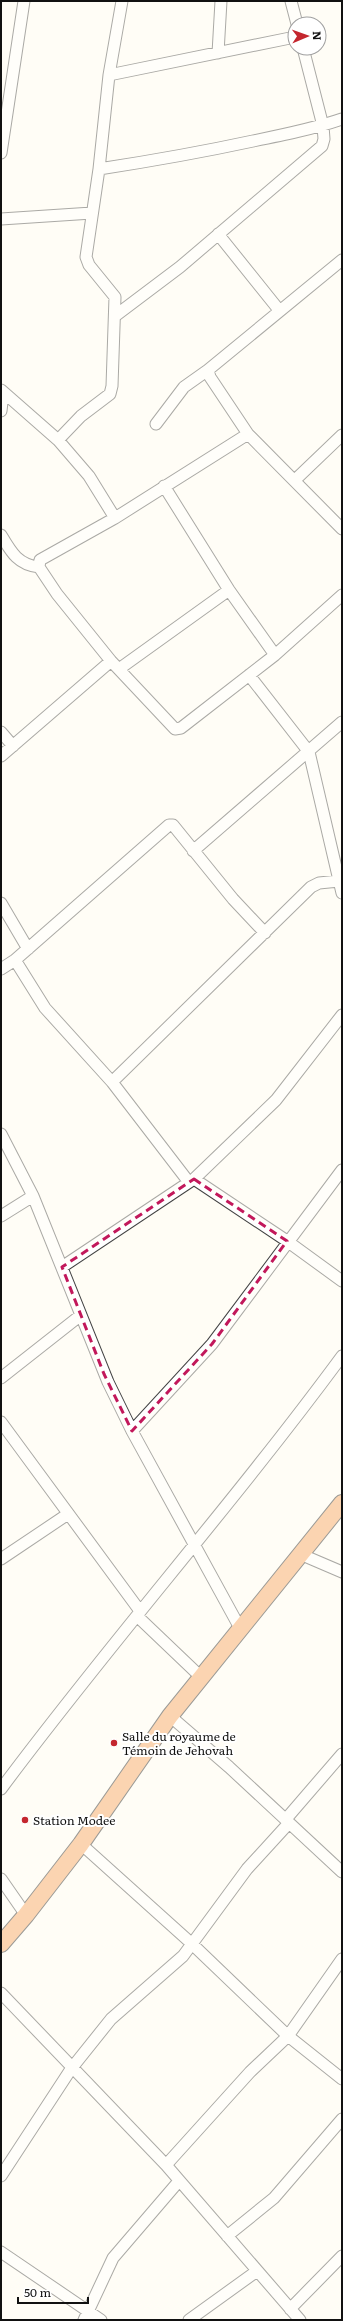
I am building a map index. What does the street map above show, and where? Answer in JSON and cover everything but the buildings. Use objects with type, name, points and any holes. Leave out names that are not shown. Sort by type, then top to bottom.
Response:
[{"type":"highway","points":[[1,1944],[26,1916],[81,1844],[170,1716],[342,1503]]},
{"type":"street","points":[[1,153],[5,94],[24,1]]},
{"type":"street","points":[[58,440],[81,416],[110,394],[112,386],[115,316],[114,295],[87,261],[109,75],[122,1]]},
{"type":"street","points":[[218,53],[221,1]]},
{"type":"street","points":[[291,1],[295,16]]},
{"type":"street","points":[[109,75],[287,39]]},
{"type":"street","points":[[115,316],[180,267],[322,146],[324,139],[323,126],[305,56]]},
{"type":"street","points":[[99,169],[164,159],[323,126],[342,119]]},
{"type":"street","points":[[1,219],[92,213]]},
{"type":"street","points":[[218,234],[279,310]]},
{"type":"street","points":[[156,424],[184,387],[208,370],[279,310],[342,260]]},
{"type":"street","points":[[208,370],[210,377],[248,434],[296,480],[342,529]]},
{"type":"street","points":[[2,392],[58,440],[89,476],[115,518]]},
{"type":"street","points":[[1,411],[2,392]]},
{"type":"street","points":[[248,434],[115,518],[40,560],[39,566],[57,594],[111,661],[175,729],[181,728],[249,676],[275,655],[342,595]]},
{"type":"street","points":[[296,480],[342,435]]},
{"type":"street","points":[[164,486],[229,590],[275,655]]},
{"type":"street","points":[[1,535],[14,557],[28,566],[39,566]]},
{"type":"street","points":[[119,669],[229,590]]},
{"type":"street","points":[[1,756],[111,661]]},
{"type":"street","points":[[249,676],[308,752],[342,894]]},
{"type":"street","points":[[193,851],[342,722]]},
{"type":"street","points":[[1,732],[13,746]]},
{"type":"street","points":[[1,969],[28,949],[169,825],[173,825],[233,899],[265,933]]},
{"type":"street","points":[[112,1082],[311,887],[319,883],[339,881]]},
{"type":"street","points":[[1,903],[28,949]]},
{"type":"street","points":[[15,960],[45,1008],[112,1082],[191,1180],[287,1241],[342,1281]]},
{"type":"street","points":[[62,1267],[191,1180],[276,1100],[342,1015]]},
{"type":"street","points":[[1,1134],[33,1196],[104,1374],[132,1431],[240,1628]]},
{"type":"street","points":[[132,1431],[212,1344],[287,1241],[342,1170]]},
{"type":"street","points":[[1,1216],[33,1196]]},
{"type":"street","points":[[1,1378],[81,1315]]},
{"type":"street","points":[[1,1789],[50,1722],[285,1433],[342,1356]]},
{"type":"street","points":[[1,1422],[138,1613],[202,1678]]},
{"type":"street","points":[[1,1559],[68,1514]]},
{"type":"street","points":[[300,1554],[342,1572]]},
{"type":"street","points":[[170,1716],[342,1872]]},
{"type":"street","points":[[1,2176],[71,2069],[111,2019],[180,1958],[247,1870],[342,1754]]},
{"type":"street","points":[[81,1844],[191,1943],[288,2036],[342,2079]]},
{"type":"street","points":[[1,1879],[26,1916]]},
{"type":"street","points":[[166,2165],[250,2072],[288,2036],[342,1959]]},
{"type":"street","points":[[1,1993],[46,2039],[71,2069],[117,2112],[166,2165],[300,2320]]},
{"type":"street","points":[[227,2236],[274,2198],[342,2119]]},
{"type":"street","points":[[86,2316],[113,2258],[179,2181]]},
{"type":"street","points":[[1,2252],[86,2316],[101,2320]]},
{"type":"street","points":[[290,2309],[342,2256]]},
{"type":"street","points":[[189,2320],[257,2271]]},
{"type":"highlighted area","points":[[194,1179],[287,1241],[212,1344],[132,1431],[104,1374],[62,1267]]},
{"type":"place","name":"Salle du royaume de Témoin de Jehovah","points":[[114,1743]]},
{"type":"place","name":"Station Modee","points":[[25,1820]]}]
